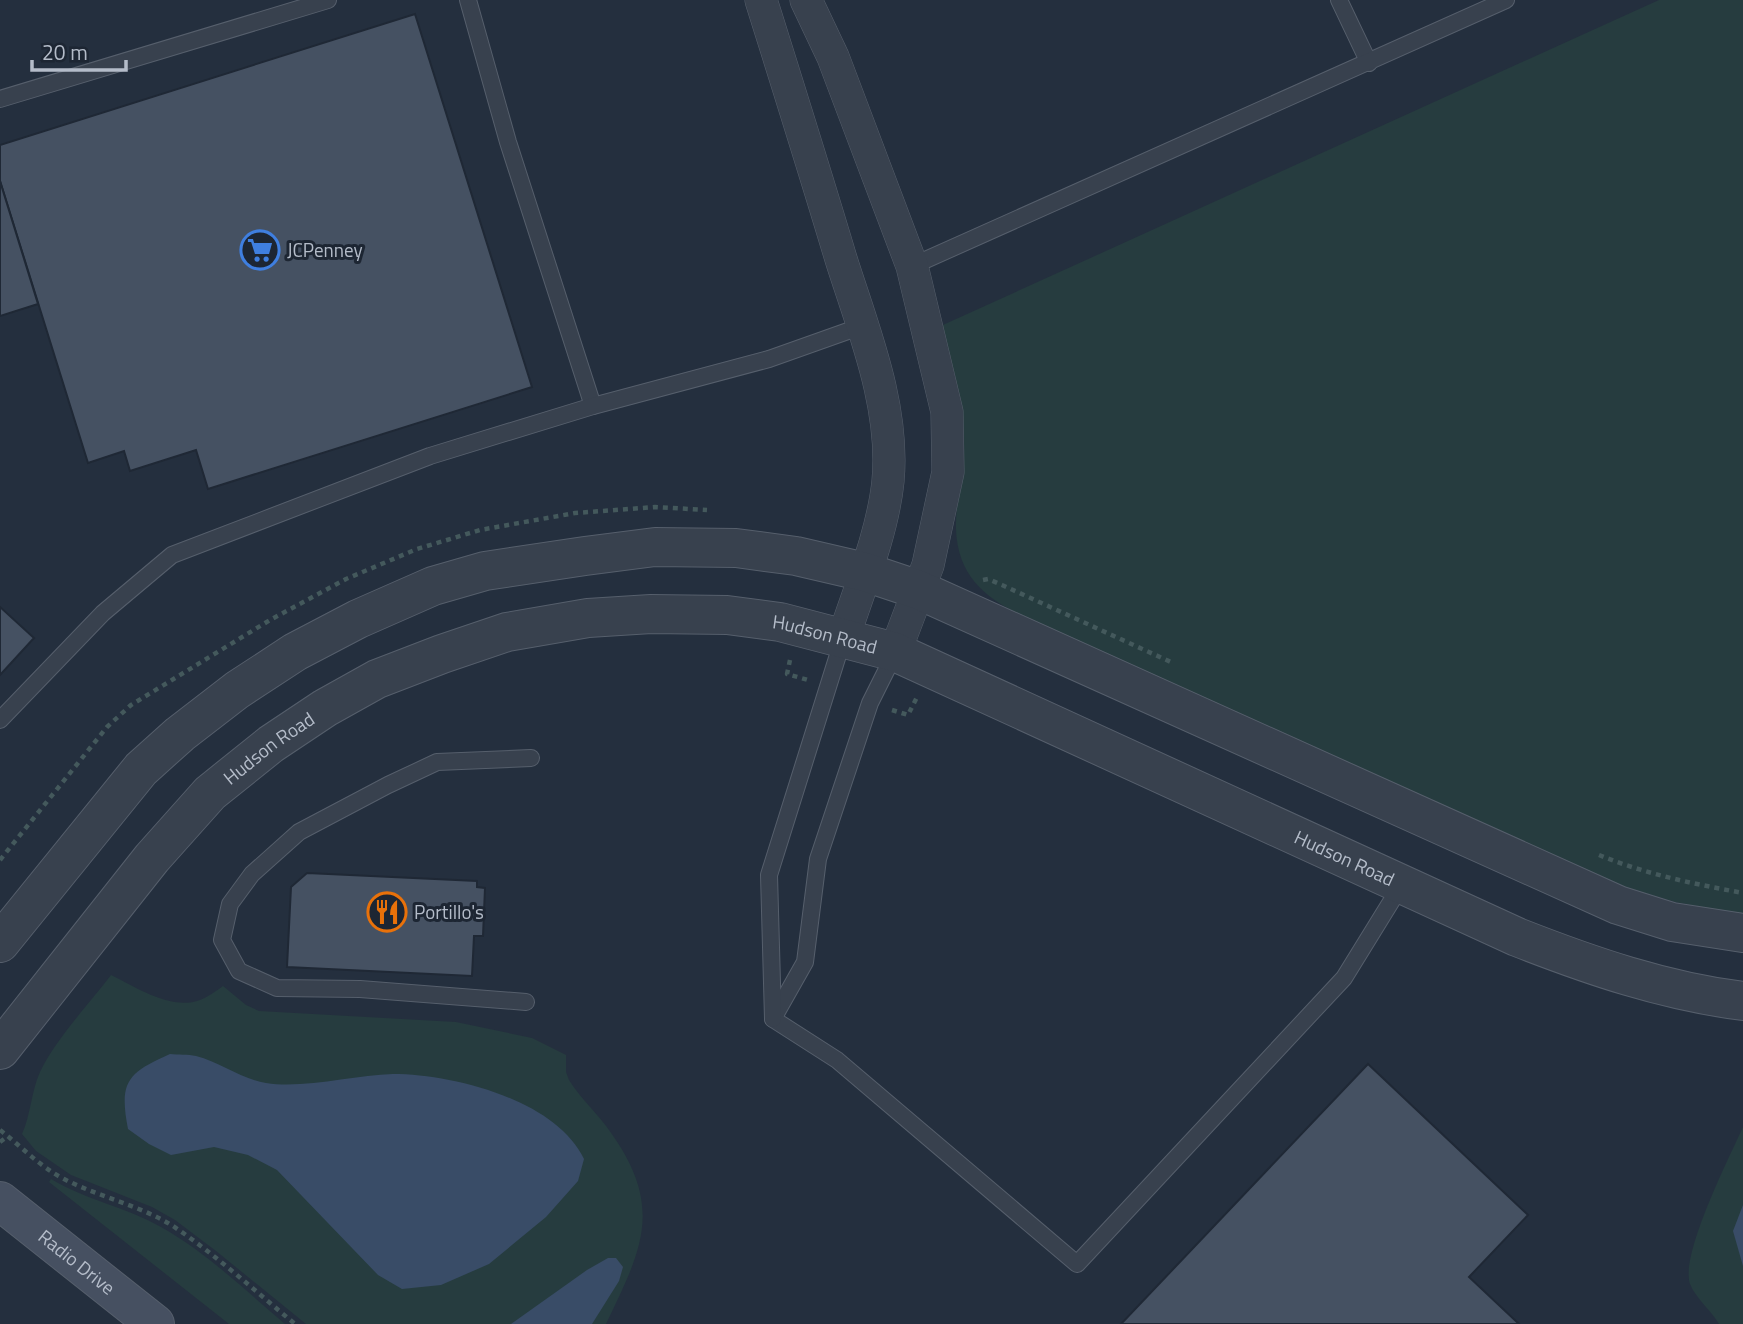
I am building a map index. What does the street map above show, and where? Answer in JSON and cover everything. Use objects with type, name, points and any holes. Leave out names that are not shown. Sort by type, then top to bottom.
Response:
[{"type":"main road","name":"Radio Drive","points":[[0,1201],[155,1324]]},
{"type":"street","points":[[761,0],[862,326],[880,389],[887,437],[888,481],[875,544],[843,639]]},
{"type":"street","points":[[806,0],[833,57],[912,266],[947,412],[948,472],[928,565],[895,652]]},
{"type":"street","points":[[0,943],[141,769],[236,690],[295,652],[358,619],[433,586],[485,571],[654,547],[736,548],[796,556],[865,572],[919,590],[1618,905],[1672,922],[1743,933]]},
{"type":"street","name":"Hudson Road","points":[[0,1049],[152,858],[210,793],[271,744],[325,708],[377,679],[442,654],[507,632],[588,618],[650,614],[727,615],[780,622],[895,652],[1517,937],[1595,967],[1655,985],[1707,996],[1743,1000]]},
{"type":"lane","points":[[0,99],[328,0]]},
{"type":"lane","points":[[468,0],[508,142],[593,406]]},
{"type":"lane","points":[[1339,0],[1369,63]]},
{"type":"lane","points":[[912,266],[1506,0]]},
{"type":"lane","points":[[0,720],[103,613],[172,555],[430,456],[593,406],[769,359],[862,326]]},
{"type":"lane","points":[[773,1019],[769,875],[843,639]]},
{"type":"lane","points":[[773,1019],[805,962],[818,859],[870,703],[895,652]]},
{"type":"lane","points":[[526,1002],[360,989],[278,988],[239,971],[222,940],[230,904],[252,874],[299,832],[437,762],[531,758]]},
{"type":"lane","points":[[773,1019],[837,1060],[1077,1264],[1344,978],[1402,884]]},
{"type":"path","points":[[980,581],[988,579],[1179,666]]},
{"type":"path","points":[[1595,853],[1632,868],[1743,893]]},
{"type":"path","points":[[0,1130],[35,1161],[55,1174],[144,1211],[172,1226],[212,1255],[295,1324]]},
{"type":"path","points":[[0,1142],[8,1136]]},
{"type":"green space","points":[[1659,0],[1743,0],[1743,915],[1675,902],[1621,886],[1028,619],[993,599],[978,586],[967,571],[959,552],[956,521],[959,465],[934,329]]},
{"type":"green space","points":[[111,975],[154,996],[177,1002],[200,1000],[223,986],[246,1005],[259,1011],[456,1022],[532,1038],[566,1055],[569,1080],[609,1130],[626,1157],[637,1182],[642,1205],[638,1250],[606,1324],[306,1324],[175,1220],[152,1207],[71,1175],[36,1151],[22,1134],[40,1072],[63,1035]]},
{"type":"green space","points":[[1743,1127],[1743,1324],[1719,1324],[1690,1284],[1689,1270],[1692,1252],[1708,1206]]},
{"type":"green space","points":[[51,1179],[78,1193],[148,1220],[178,1237],[225,1272],[285,1324],[229,1324],[49,1182]]},
{"type":"water","points":[[170,1054],[196,1056],[266,1083],[313,1083],[393,1074],[417,1075],[472,1085],[527,1106],[551,1121],[570,1138],[584,1159],[578,1181],[546,1217],[489,1264],[441,1285],[402,1289],[378,1275],[277,1170],[248,1155],[214,1147],[171,1155],[128,1129],[125,1100],[130,1081],[144,1067]]},
{"type":"water","points":[[1743,1205],[1743,1266],[1733,1231]]},
{"type":"water","points":[[608,1258],[616,1258],[623,1267],[619,1281],[592,1324],[511,1324],[587,1270]]},
{"type":"building","points":[[415,14],[532,387],[208,489],[196,450],[130,471],[124,451],[88,463],[0,181],[0,145]]},
{"type":"building","points":[[0,181],[38,304],[0,316]]},
{"type":"building","points":[[0,607],[34,638],[0,675]]},
{"type":"building","name":"Portillo's","points":[[307,873],[477,881],[477,887],[485,888],[483,936],[474,936],[472,976],[287,967],[291,887]]},
{"type":"building","points":[[1368,1064],[1528,1215],[1469,1277],[1519,1324],[1121,1324]]},
{"type":"place","name":"JCPenney","points":[[260,250]]},
{"type":"place","name":"Portillo's","points":[[387,912]]}]
